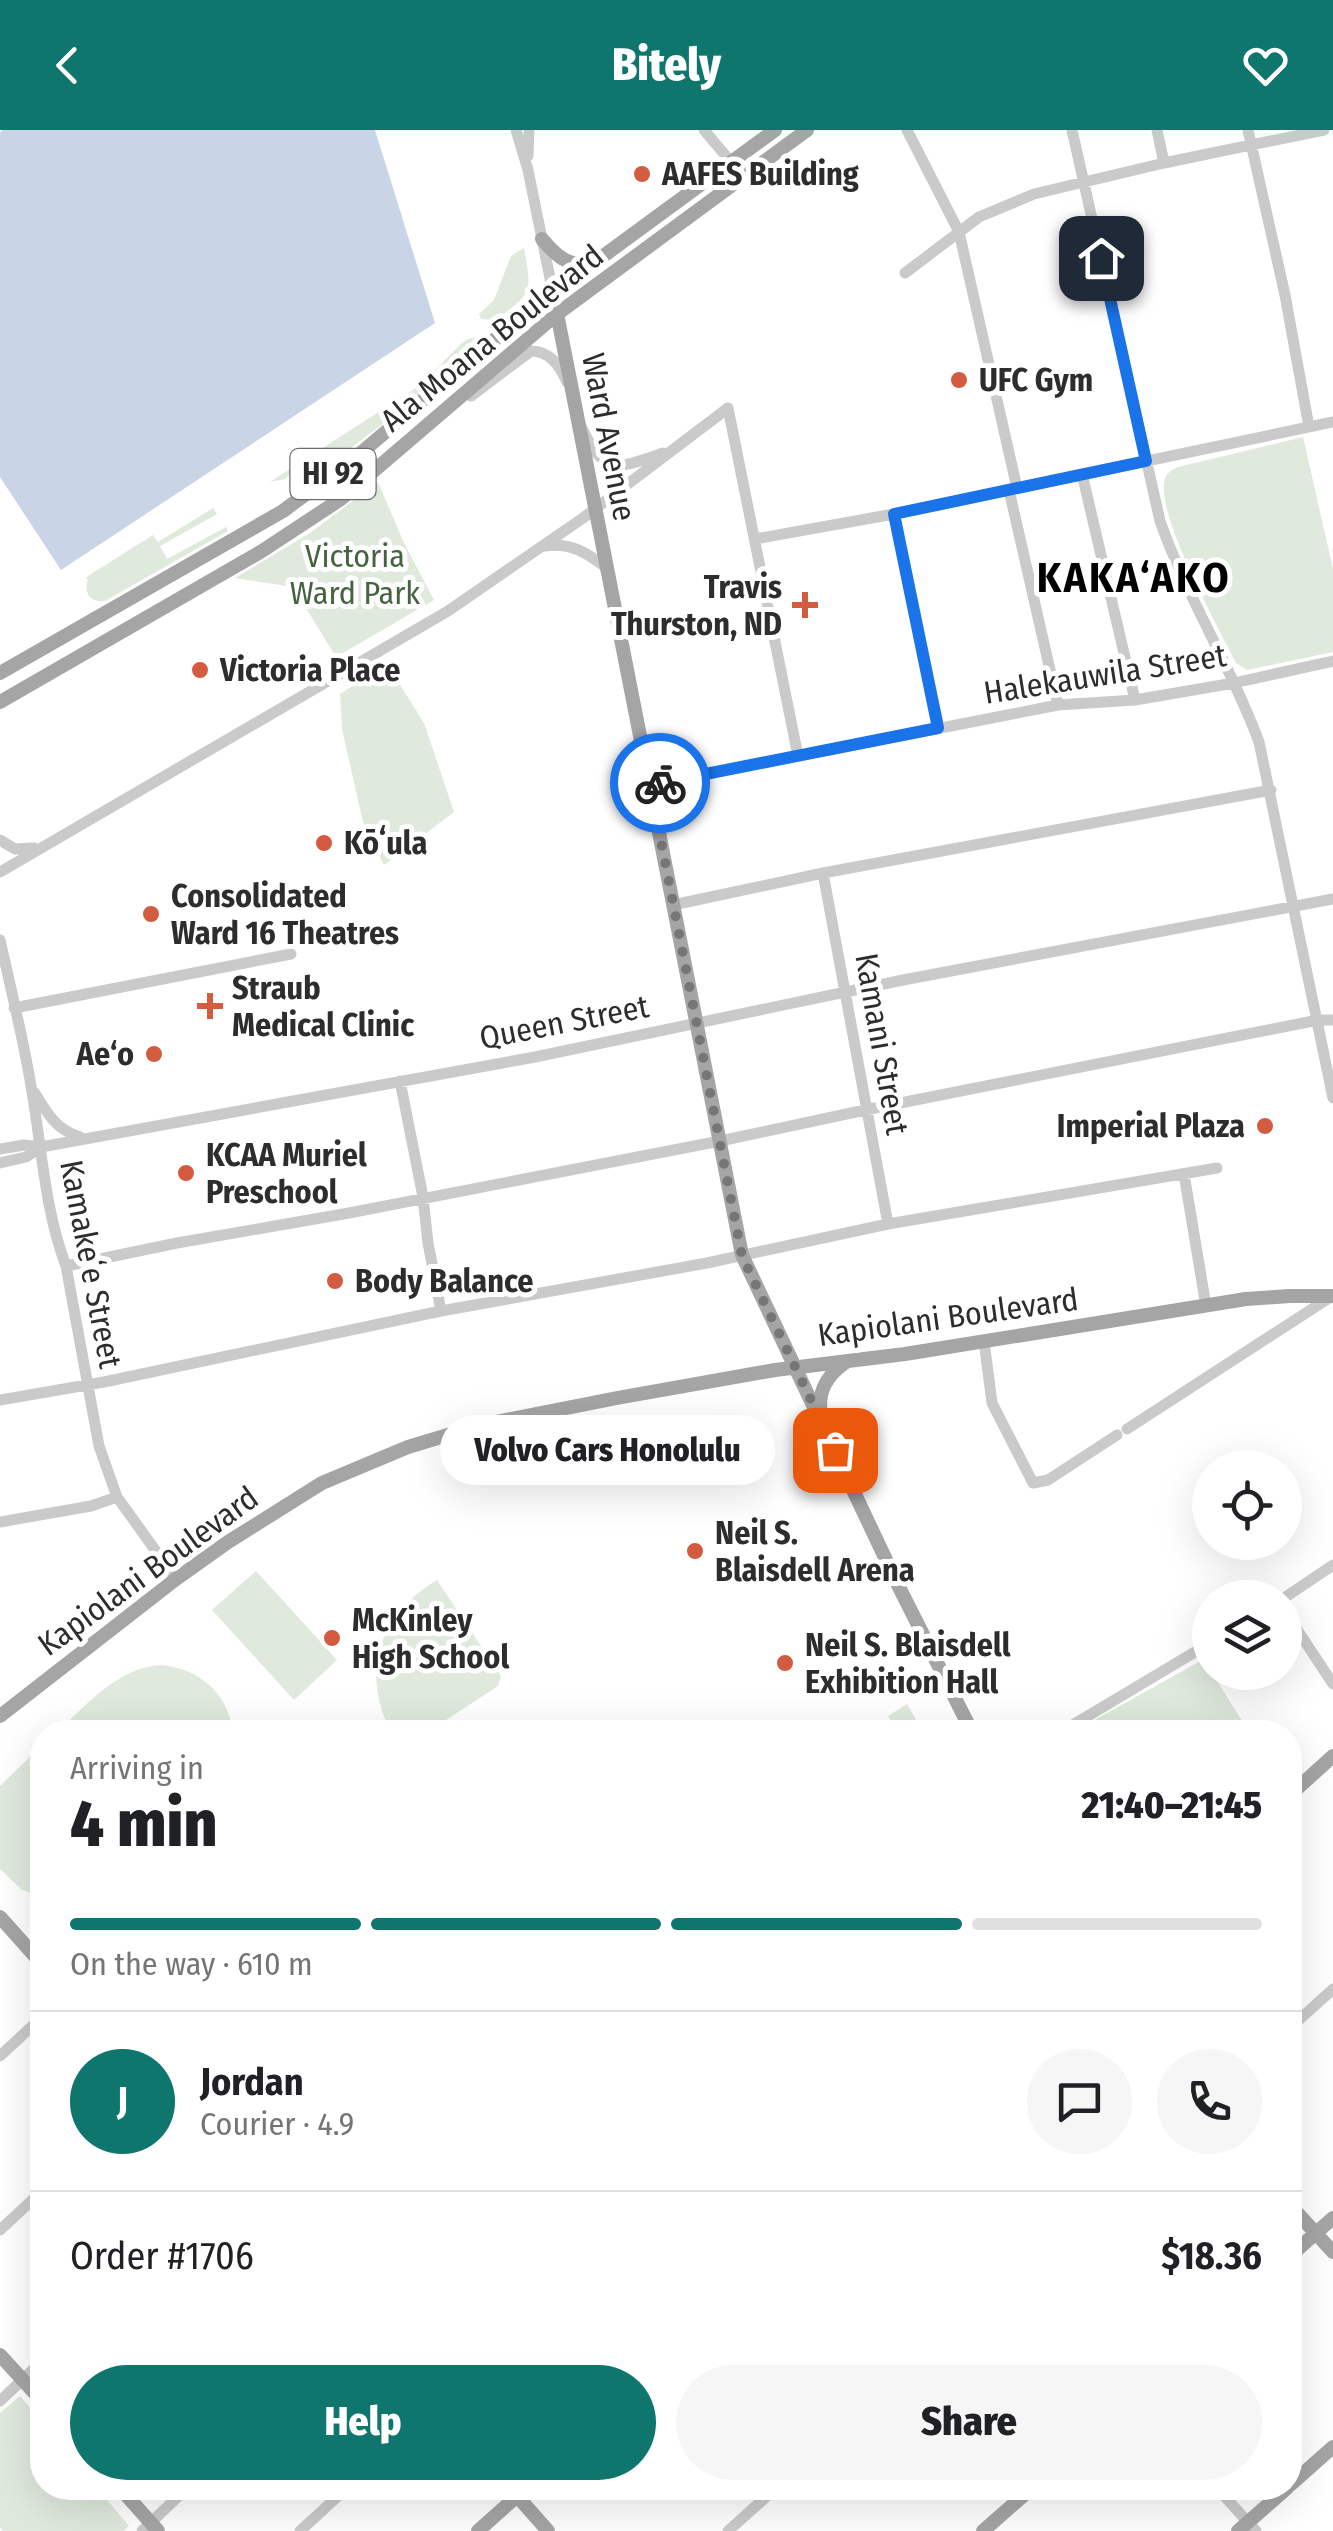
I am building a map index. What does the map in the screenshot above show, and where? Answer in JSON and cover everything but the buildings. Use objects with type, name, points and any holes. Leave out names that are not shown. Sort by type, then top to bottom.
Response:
[{"type":"main road","name":"Ala Moana Boulevard","points":[[0,672],[283,511],[356,457],[552,292],[775,130]]},
{"type":"main road","name":"Ala Moana Boulevard","points":[[0,702],[262,551],[340,499],[557,314],[807,130]]},
{"type":"main road","points":[[542,240],[569,264],[590,266]]},
{"type":"main road","name":"Ward Avenue","points":[[552,292],[742,1256],[966,1720]]},
{"type":"main road","name":"Kapiolani Boulevard","points":[[0,1716],[176,1578],[252,1526],[322,1483],[408,1447],[544,1412],[796,1367],[1274,1296],[1333,1296]]},
{"type":"main road","points":[[826,1431],[820,1404],[822,1389],[829,1376],[847,1361]]},
{"type":"main road","points":[[1302,1784],[1333,1756]]},
{"type":"main road","points":[[0,1916],[30,1950]]},
{"type":"main road","points":[[1302,2218],[1333,2252]]},
{"type":"main road","points":[[1302,2246],[1333,2218]]},
{"type":"main road","points":[[0,2355],[30,2388]]},
{"type":"main road","points":[[1302,2474],[1333,2447]]},
{"type":"main road","points":[[129,2500],[151,2528]]},
{"type":"main road","points":[[478,2531],[508,2500]]},
{"type":"main road","points":[[525,2500],[548,2531]]},
{"type":"main road","points":[[983,2531],[1018,2500]]},
{"type":"main road","points":[[1247,2528],[1275,2500]]},
{"type":"street","name":"Ward Avenue","points":[[516,130],[528,170],[552,292]]},
{"type":"street","name":"Ward Avenue","points":[[528,170],[529,130]]},
{"type":"street","points":[[704,130],[731,162]]},
{"type":"street","points":[[907,130],[959,232],[1058,705]]},
{"type":"street","points":[[1072,130],[1160,522],[1176,568],[1234,682],[1259,742],[1333,1098]]},
{"type":"street","points":[[1157,130],[1164,163]]},
{"type":"street","points":[[1248,130],[1285,296],[1308,428]]},
{"type":"street","points":[[904,274],[979,217],[1017,200],[1164,163],[1324,130]]},
{"type":"street","points":[[421,431],[531,351],[544,352],[558,365],[590,444],[599,456],[614,466],[676,448]]},
{"type":"street","points":[[0,872],[417,630],[595,509],[728,408],[798,756]]},
{"type":"street","points":[[754,539],[894,514],[1333,422]]},
{"type":"street","points":[[1082,474],[1135,700]]},
{"type":"street","points":[[894,514],[938,728]]},
{"type":"street","points":[[541,547],[556,544],[579,549],[607,568]]},
{"type":"street","name":"Halekauwila Street","points":[[650,785],[1058,705],[1135,700],[1333,662]]},
{"type":"street","points":[[673,905],[822,873],[1271,790]]},
{"type":"street","points":[[0,840],[15,849],[44,846]]},
{"type":"street","name":"Kamani Street","points":[[822,873],[888,1224]]},
{"type":"street","name":"Queen Street","points":[[0,1149],[41,1147],[535,1057],[903,980],[1333,900]]},
{"type":"street","name":"Kamakeʻe Street","points":[[0,940],[99,1446],[117,1497],[176,1578]]},
{"type":"street","points":[[14,1008],[291,954]]},
{"type":"street","points":[[66,1266],[1333,1020]]},
{"type":"street","points":[[400,1081],[442,1311]]},
{"type":"street","points":[[32,1088],[55,1124],[84,1138]]},
{"type":"street","name":"Queen Street","points":[[0,1163],[26,1157],[41,1147]]},
{"type":"street","points":[[0,1400],[442,1311],[742,1256],[888,1224],[1217,1168]]},
{"type":"street","points":[[1184,1174],[1206,1306]]},
{"type":"street","points":[[984,1341],[992,1403],[1033,1483],[1048,1480],[1333,1296]]},
{"type":"street","points":[[0,1522],[91,1506],[117,1497]]},
{"type":"street","points":[[1302,1586],[1333,1564]]},
{"type":"street","points":[[1302,1637],[1333,1684]]},
{"type":"street","points":[[1081,1720],[1192,1654]]},
{"type":"street","points":[[1302,2017],[1333,1989]]},
{"type":"street","points":[[0,2056],[30,2028]]},
{"type":"street","points":[[0,2230],[30,2202]]},
{"type":"street","points":[[0,2401],[30,2373]]},
{"type":"street","points":[[151,2528],[176,2500]]},
{"type":"street","points":[[300,2531],[333,2500]]},
{"type":"street","points":[[728,2531],[763,2500]]},
{"type":"street","points":[[1226,2500],[1247,2528]]},
{"type":"green space","points":[[524,248],[528,283],[523,297],[496,320],[481,319],[479,314],[494,300],[511,256]]},
{"type":"green space","points":[[482,336],[399,412],[316,474],[310,464],[302,461],[419,386],[462,343]]},
{"type":"green space","points":[[1303,437],[1333,569],[1333,652],[1247,670],[1236,663],[1177,541],[1164,492],[1166,476],[1178,467]]},
{"type":"green space","points":[[301,462],[285,479],[270,482]]},
{"type":"green space","name":"Victoria Ward Park","points":[[378,482],[434,600],[336,657],[293,587],[235,578],[310,533]]},
{"type":"green space","points":[[213,508],[217,514],[160,546],[167,559],[226,527],[228,531],[105,601],[89,596],[88,576],[153,535],[158,542]]},
{"type":"green space","name":"Victoria Ward Park","points":[[387,664],[424,723],[454,812],[384,865],[363,822],[342,729],[340,694]]},
{"type":"green space","points":[[256,1571],[337,1660],[294,1700],[212,1610]]},
{"type":"green space","points":[[437,1580],[501,1676],[498,1686],[446,1720],[386,1720],[377,1687],[381,1646],[389,1627],[417,1594]]},
{"type":"green space","points":[[1192,1666],[1192,1690],[1223,1690],[1241,1720],[1095,1720]]},
{"type":"green space","points":[[174,1667],[199,1677],[218,1694],[230,1720],[70,1720],[116,1680],[144,1668]]},
{"type":"green space","points":[[907,1704],[916,1720],[891,1720],[888,1716]]},
{"type":"green space","points":[[30,1757],[30,1893],[0,1869],[0,1786]]},
{"type":"green space","points":[[20,2396],[30,2408],[30,2500],[107,2500],[129,2526],[123,2531],[3,2531],[0,2413]]},
{"type":"water","points":[[3,130],[375,130],[435,323],[61,570],[0,477]]},
{"type":"way so far","points":[[660,783],[650,785],[742,1256],[835,1450]]},
{"type":"place","name":"AAFES Building","points":[[642,174]]},
{"type":"place","name":"UFC Gym","points":[[959,380]]},
{"type":"place","name":"Travis Thurston, ND","points":[[805,605]]},
{"type":"place","name":"Victoria Place","points":[[200,670]]},
{"type":"place","name":"Kōʻula","points":[[324,843]]},
{"type":"place","name":"Consolidated Ward 16 Theatres","points":[[151,914]]},
{"type":"place","name":"Straub Medical Clinic","points":[[210,1006]]},
{"type":"place","name":"Ae‘o","points":[[154,1054]]},
{"type":"place","name":"Imperial Plaza","points":[[1265,1126]]},
{"type":"place","name":"KCAA Muriel Preschool","points":[[186,1173]]},
{"type":"place","name":"Body Balance","points":[[335,1281]]},
{"type":"place","name":"Volvo Cars Honolulu","points":[[835,1450]]},
{"type":"place","name":"Neil S. Blaisdell Arena","points":[[695,1551]]},
{"type":"place","name":"McKinley High School","points":[[332,1638]]},
{"type":"place","name":"Neil S. Blaisdell Exhibition Hall","points":[[785,1663]]},
{"type":"district","name":"KAKA‘AKO","points":[[1134,577]]},
{"type":"route","points":[[660,783],[938,728],[894,514],[1146,461],[1101,258]]}]
